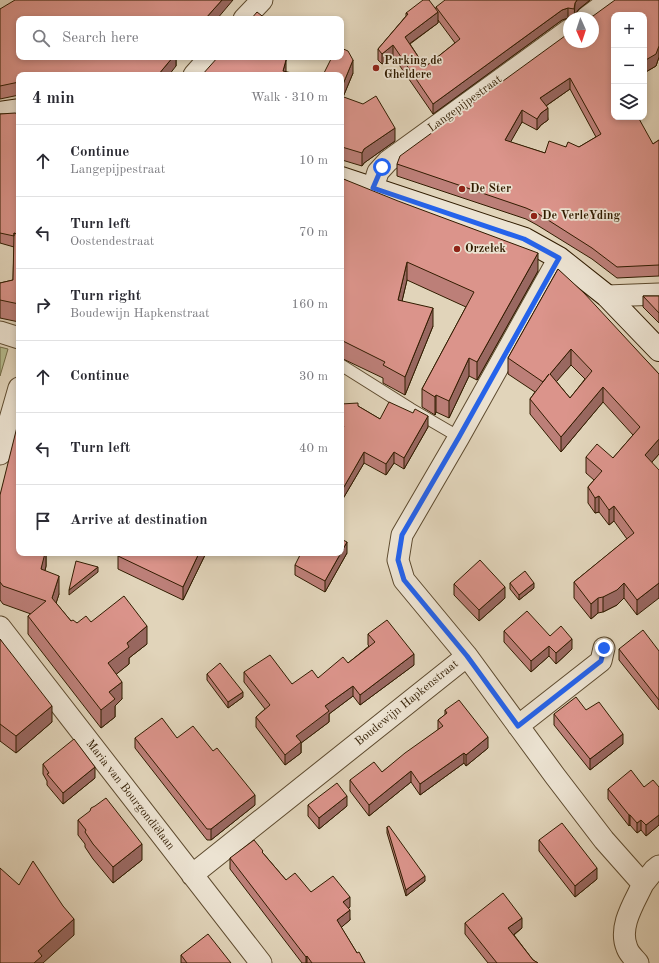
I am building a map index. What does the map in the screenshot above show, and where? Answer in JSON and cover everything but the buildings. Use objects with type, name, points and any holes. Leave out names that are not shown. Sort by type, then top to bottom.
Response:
[{"type":"street","points":[[247,16],[262,0]]},
{"type":"street","points":[[594,12],[610,0]]},
{"type":"street","name":"Langepijpestraat","points":[[373,188],[378,172],[388,160],[563,34]]},
{"type":"street","points":[[197,72],[207,60]]},
{"type":"street","points":[[0,112],[16,110]]},
{"type":"street","points":[[344,179],[524,239],[559,258],[607,296],[659,350]]},
{"type":"street","name":"Boudewijn Hapkenstraat","points":[[192,874],[467,656],[404,580],[398,560],[402,535],[459,437],[559,258]]},
{"type":"street","points":[[607,296],[659,294]]},
{"type":"street","points":[[607,296],[659,355]]},
{"type":"street","points":[[0,332],[16,337]]},
{"type":"street","points":[[0,454],[16,398]]},
{"type":"street","name":"Maria van Bourgondiëlaan","points":[[0,627],[261,963]]},
{"type":"street","points":[[518,726],[601,661],[604,648]]},
{"type":"street","points":[[467,656],[604,840],[643,884]]},
{"type":"street","points":[[638,963],[627,949],[623,931],[643,884],[659,866]]},
{"type":"lane","points":[[344,367],[459,437]]},
{"type":"green space","points":[[0,347],[8,349],[0,376]]},
{"type":"place","name":"Parking de Gheldere","points":[[376,68]]},
{"type":"place","name":"De Ster","points":[[462,189]]},
{"type":"place","name":"De VerleYding","points":[[534,216]]},
{"type":"place","name":"Orzełek","points":[[457,249]]},
{"type":"route","points":[[382,167],[378,172],[373,188],[524,239],[559,258],[459,437],[402,535],[398,560],[404,580],[467,656],[518,726],[601,661],[604,648]]}]
